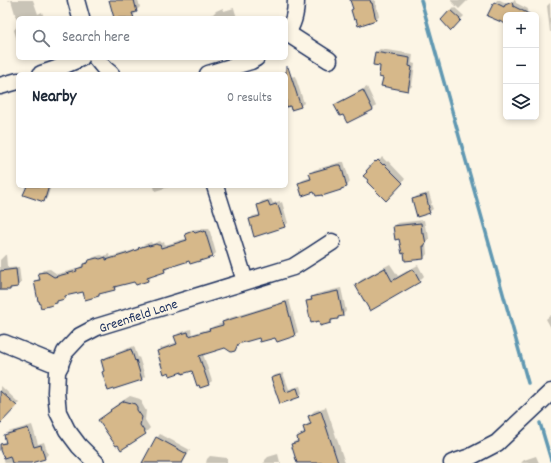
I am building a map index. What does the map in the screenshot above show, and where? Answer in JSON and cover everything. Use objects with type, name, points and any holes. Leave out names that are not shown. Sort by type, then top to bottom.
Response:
[{"type":"street","points":[[76,0],[80,16]]},
{"type":"street","points":[[288,32],[291,27],[296,0]]},
{"type":"street","points":[[288,35],[329,60]]},
{"type":"street","points":[[47,72],[76,60]]},
{"type":"street","points":[[98,60],[109,72]]},
{"type":"street","points":[[215,72],[253,60]]},
{"type":"street","points":[[0,86],[16,82]]},
{"type":"street","points":[[216,188],[245,281]]},
{"type":"street","name":"Greenfield Lane","points":[[96,463],[67,430],[58,412],[56,392],[57,372],[65,352],[80,336],[97,327],[293,267],[332,242]]},
{"type":"street","points":[[4,343],[60,366]]},
{"type":"street","points":[[452,463],[470,457],[497,443],[551,392]]},
{"type":"building","points":[[109,0],[134,0],[137,12],[132,13],[133,16],[113,16]]},
{"type":"building","points":[[350,0],[370,0],[376,20],[358,26],[356,19],[354,20]]},
{"type":"building","points":[[494,2],[504,7],[512,2],[513,6],[525,12],[503,12],[503,23],[487,16]]},
{"type":"building","points":[[450,10],[461,20],[451,31],[441,20]]},
{"type":"building","points":[[375,52],[410,58],[409,66],[412,67],[408,91],[381,86],[383,78],[379,77],[380,66],[373,65]]},
{"type":"building","points":[[286,67],[288,67],[301,107],[291,110],[290,106],[288,106],[288,72],[286,72]]},
{"type":"building","points":[[363,90],[373,110],[347,123],[343,115],[340,116],[334,105]]},
{"type":"building","points":[[378,160],[403,183],[386,201],[363,176],[375,161],[376,162]]},
{"type":"building","points":[[341,165],[347,187],[322,196],[316,196],[314,192],[302,196],[298,183],[311,179],[309,173]]},
{"type":"building","points":[[26,188],[48,188],[44,202],[23,195]]},
{"type":"building","points":[[426,195],[430,213],[417,217],[412,199]]},
{"type":"building","points":[[268,201],[270,206],[276,204],[277,206],[278,205],[285,227],[254,237],[249,219],[260,216],[257,205]]},
{"type":"building","points":[[421,223],[422,234],[424,234],[426,244],[423,246],[424,259],[405,261],[399,239],[395,240],[393,226]]},
{"type":"building","points":[[193,231],[195,233],[205,231],[213,257],[190,264],[189,261],[164,269],[165,272],[147,278],[148,281],[136,285],[134,282],[114,287],[115,290],[99,294],[99,296],[85,300],[83,292],[65,296],[65,299],[57,301],[57,303],[53,305],[41,308],[34,281],[40,280],[38,273],[46,272],[54,277],[77,271],[76,269],[83,267],[83,264],[88,263],[89,260],[106,257],[106,260],[148,245],[156,244],[160,245],[161,248],[187,240],[185,234]]},
{"type":"building","points":[[385,268],[392,281],[413,269],[420,282],[370,311],[355,285]]},
{"type":"building","points":[[16,269],[18,287],[10,288],[10,290],[0,290],[0,271]]},
{"type":"building","points":[[338,291],[343,316],[338,317],[338,319],[331,320],[331,323],[320,326],[319,321],[311,323],[306,301],[312,300],[311,297]]},
{"type":"building","points":[[286,302],[295,336],[277,342],[275,338],[260,342],[259,338],[238,344],[235,351],[231,352],[225,348],[199,356],[209,385],[200,388],[199,385],[197,386],[192,371],[182,374],[182,372],[170,376],[169,372],[164,374],[157,351],[177,344],[174,336],[188,332],[189,336],[210,330],[209,329],[223,325],[222,322]]},
{"type":"building","points":[[131,349],[142,380],[108,391],[102,372],[104,371],[101,360]]},
{"type":"building","points":[[280,375],[286,392],[297,388],[300,397],[280,404],[271,378]]},
{"type":"building","points":[[0,391],[17,406],[0,424]]},
{"type":"building","points":[[124,401],[135,404],[137,407],[137,410],[142,417],[140,425],[146,434],[121,450],[118,445],[116,446],[98,420]]},
{"type":"building","points":[[321,411],[338,463],[297,463],[291,444],[298,442],[297,437],[305,433],[303,427],[311,424],[308,416]]},
{"type":"building","points":[[28,428],[34,447],[41,445],[45,459],[31,463],[12,463],[10,456],[4,458],[0,450],[0,444],[6,443],[4,435]]},
{"type":"building","points":[[156,437],[187,454],[182,463],[142,463]]},
{"type":"waterway","points":[[421,0],[528,383]]},
{"type":"waterway","points":[[540,423],[551,460]]}]
